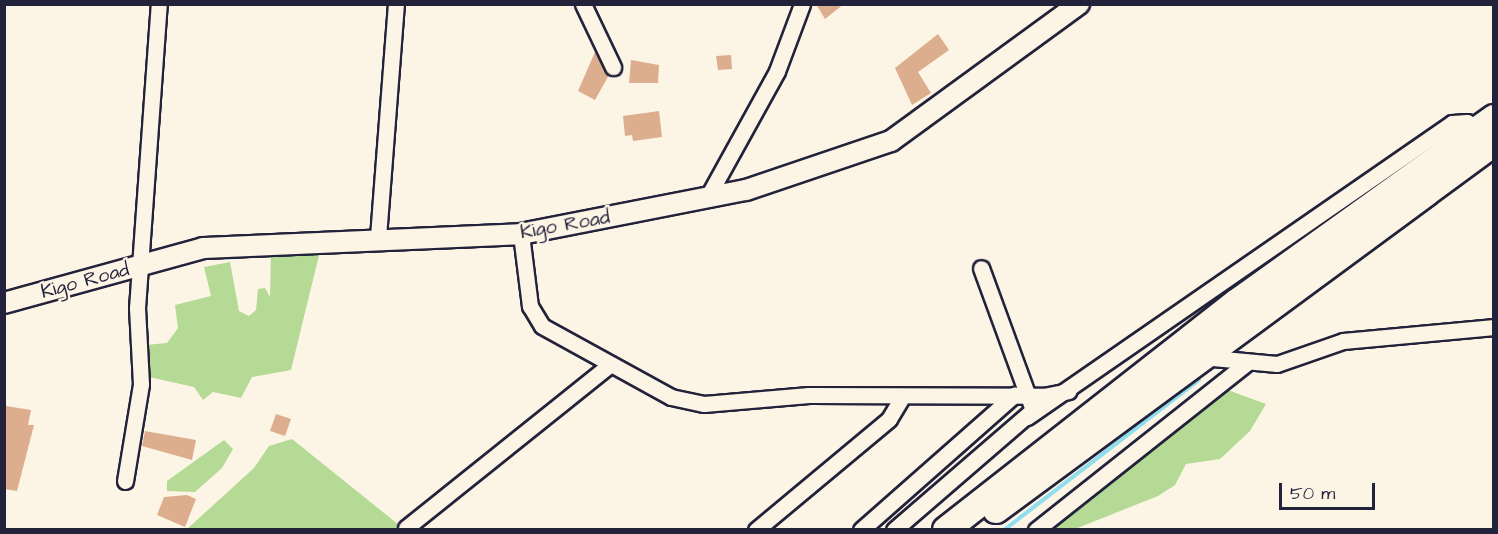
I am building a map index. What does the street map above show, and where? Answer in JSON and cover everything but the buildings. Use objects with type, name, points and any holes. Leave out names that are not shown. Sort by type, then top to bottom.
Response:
[{"type":"highway","points":[[971,530],[1240,328],[1488,130]]},
{"type":"highway","points":[[946,530],[1237,302],[1488,130]]},
{"type":"street","points":[[125,481],[141,384],[140,266],[159,4]]},
{"type":"street","points":[[378,237],[396,4]]},
{"type":"street","points":[[583,4],[613,67]]},
{"type":"street","points":[[707,198],[777,71],[802,4]]},
{"type":"street","name":"Kigo Road","points":[[4,303],[202,248],[378,237],[521,234],[707,198],[878,148],[1078,4]]},
{"type":"street","points":[[894,530],[1027,417],[1069,391],[1175,310],[1452,123],[1467,122],[1488,130]]},
{"type":"street","points":[[521,234],[530,306],[538,320],[608,366],[671,397],[704,404],[809,395],[902,397],[1069,391]]},
{"type":"street","points":[[981,268],[1022,394],[1033,401],[1027,417]]},
{"type":"street","points":[[1202,357],[1277,364],[1343,341],[1494,327]]},
{"type":"street","points":[[1240,328],[1237,347],[1247,363]]},
{"type":"street","points":[[1036,530],[1247,363]]},
{"type":"street","points":[[406,528],[608,366]]},
{"type":"street","points":[[861,530],[1022,394]]},
{"type":"street","points":[[756,530],[889,419],[902,397]]},
{"type":"green space","points":[[321,247],[291,370],[252,377],[241,398],[213,392],[203,400],[194,387],[149,377],[145,345],[167,343],[178,328],[175,305],[211,296],[204,267],[230,262],[239,311],[249,316],[256,310],[258,289],[265,288],[270,297],[271,251]]},
{"type":"green space","points":[[1225,389],[1266,404],[1250,431],[1220,459],[1186,464],[1175,485],[1158,496],[1075,529],[1031,530]]},
{"type":"green space","points":[[292,439],[404,529],[186,530],[254,468],[269,446]]},
{"type":"green space","points":[[224,440],[233,449],[222,468],[195,492],[167,491],[167,481]]},
{"type":"waterway","points":[[1289,310],[1376,246]]},
{"type":"waterway","points":[[228,258],[249,255]]},
{"type":"waterway","points":[[1004,530],[1199,380]]}]
